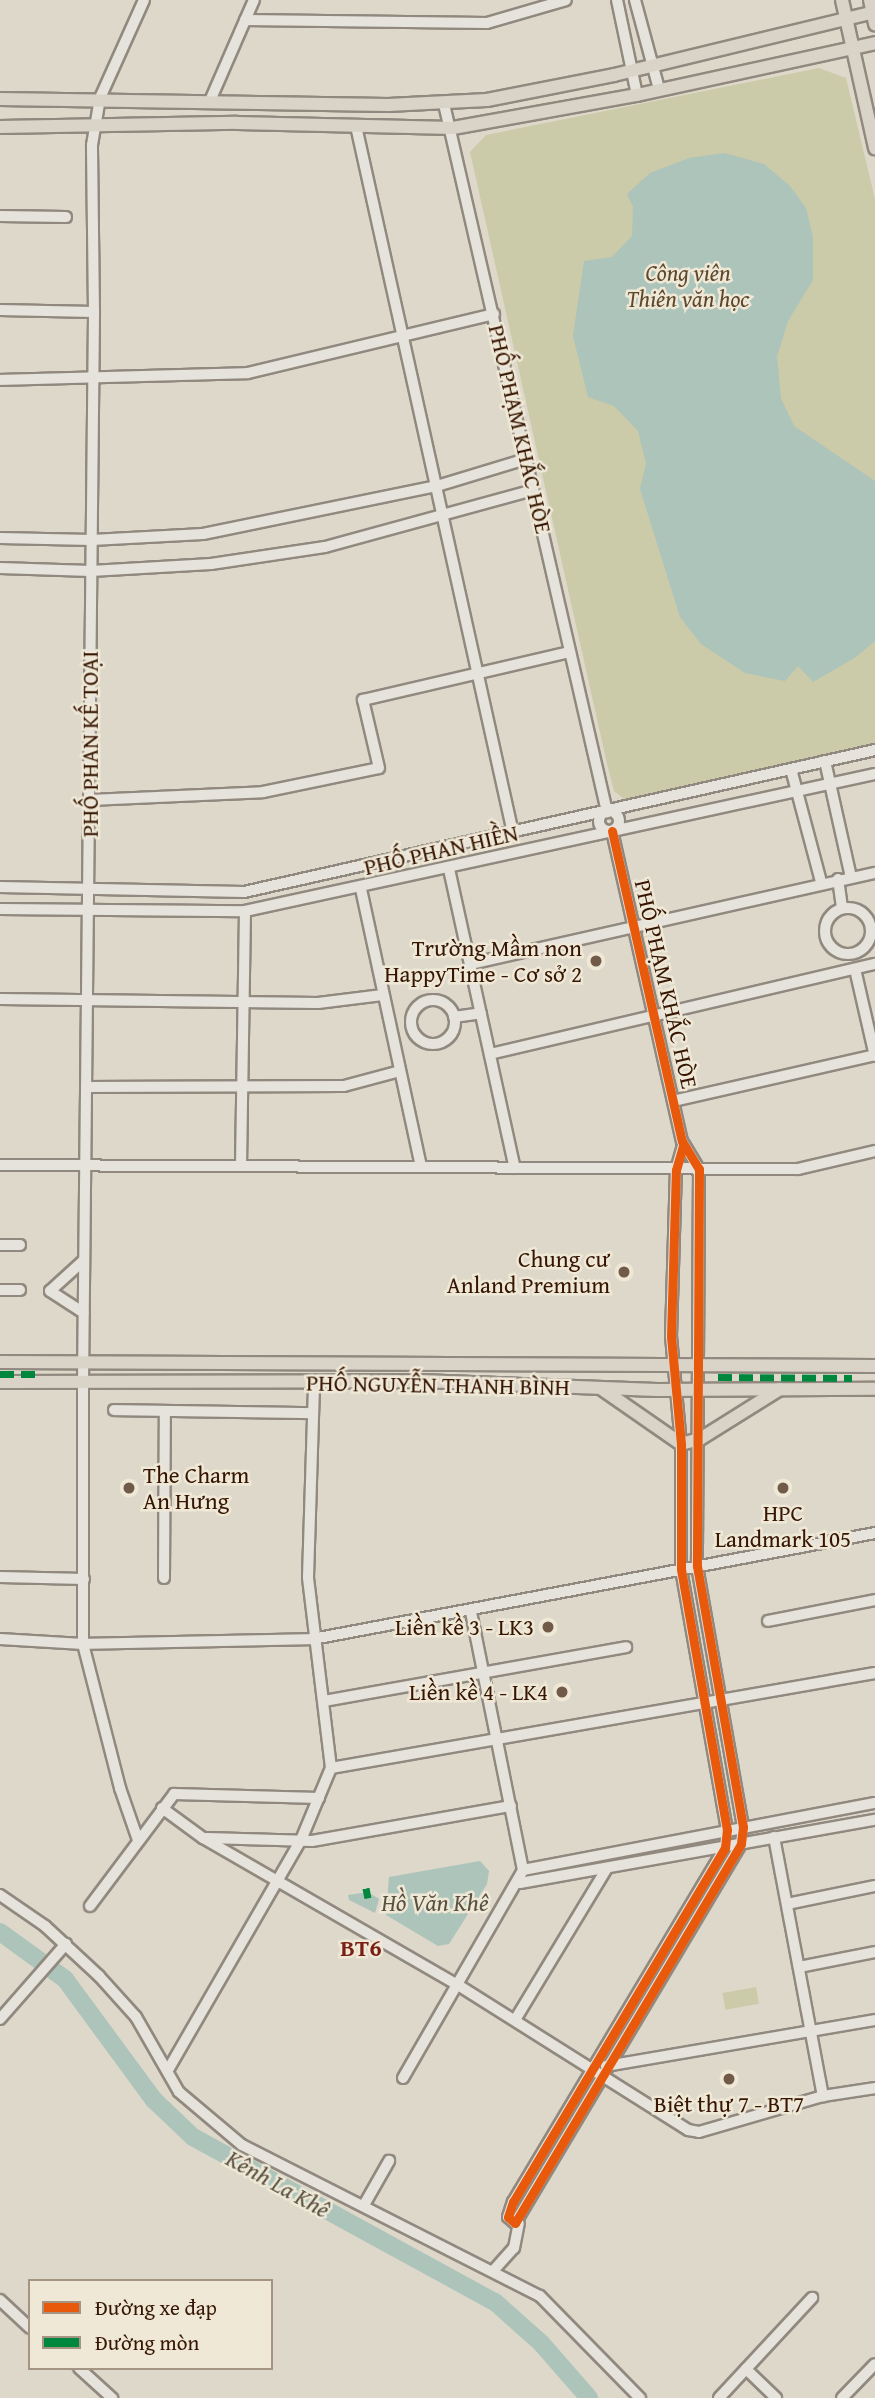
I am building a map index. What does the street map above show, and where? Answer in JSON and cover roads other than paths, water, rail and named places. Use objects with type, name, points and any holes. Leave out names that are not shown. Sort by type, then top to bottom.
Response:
[{"type":"main road","points":[[842,0],[875,148]]},
{"type":"main road","points":[[0,99],[100,98],[444,104],[530,94],[873,12]]},
{"type":"main road","points":[[0,127],[453,128],[637,95],[875,43]]},
{"type":"main road","name":"PHỐ NGUYỄN THANH BÌNH","points":[[0,1362],[875,1366]]},
{"type":"main road","name":"PHỐ NGUYỄN THANH BÌNH","points":[[0,1382],[875,1389]]},
{"type":"main road","points":[[600,1387],[681,1444],[700,1438],[780,1389]]},
{"type":"street","name":"PHỐ PHAN KẾ TOẠI","points":[[138,1840],[120,1788],[83,1644],[83,1383],[95,126],[100,98],[144,0]]},
{"type":"street","points":[[210,101],[254,0]]},
{"type":"street","points":[[245,20],[487,23],[557,0]]},
{"type":"street","points":[[617,0],[637,95]]},
{"type":"street","points":[[635,0],[659,89]]},
{"type":"street","name":"PHỐ PHẠM KHẮC HÒE","points":[[444,104],[453,128],[607,812],[618,818],[612,831],[683,1146],[699,1169]]},
{"type":"street","points":[[356,126],[437,486],[475,673],[513,833]]},
{"type":"street","points":[[0,216],[66,217]]},
{"type":"street","points":[[0,310],[94,312]]},
{"type":"street","points":[[0,380],[93,380],[248,373],[494,314]]},
{"type":"street","points":[[0,538],[92,540],[203,534],[437,486],[526,459]]},
{"type":"street","points":[[0,568],[91,571],[211,564],[325,547],[443,517],[533,490]]},
{"type":"street","points":[[90,800],[263,792],[379,768],[363,700],[570,652]]},
{"type":"street","name":"PHỐ PHAN HIỀN","points":[[0,887],[244,892],[875,750]]},
{"type":"street","points":[[825,761],[851,877]]},
{"type":"street","points":[[791,769],[821,882]]},
{"type":"street","name":"PHỐ PHAN HIỀN","points":[[0,909],[245,911],[361,889],[875,774]]},
{"type":"street","points":[[449,869],[515,1168]]},
{"type":"street","points":[[470,964],[634,928],[821,882],[875,873]]},
{"type":"street","points":[[838,879],[842,907]]},
{"type":"street","points":[[361,889],[421,1167]]},
{"type":"street","points":[[842,907],[863,913],[872,932],[866,946],[854,954],[839,953],[828,943],[824,929],[829,915],[842,907]]},
{"type":"street","points":[[241,1166],[245,911]]},
{"type":"street","points":[[490,1054],[875,964]]},
{"type":"street","points":[[673,1101],[875,1055],[855,969]]},
{"type":"street","points":[[0,999],[243,999],[318,1003],[383,995]]},
{"type":"street","points":[[427,1000],[441,1001],[454,1017],[451,1036],[439,1044],[425,1043],[411,1026],[415,1008],[427,1000]]},
{"type":"street","points":[[454,1017],[481,1013]]},
{"type":"street","points":[[392,1033],[411,1026]]},
{"type":"street","points":[[86,1087],[344,1086],[400,1071]]},
{"type":"street","name":"PHỐ PHẠM KHẮC HÒE","points":[[683,1146],[676,1170],[671,1366],[681,1444],[681,1569],[727,1830],[725,1848]]},
{"type":"street","points":[[0,1165],[798,1169],[875,1151]]},
{"type":"street","points":[[493,2271],[514,2248],[519,2223],[542,2177],[605,2076],[741,1844],[743,1827],[697,1566],[700,1438],[697,1366],[699,1169]]},
{"type":"street","points":[[0,1245],[20,1245]]},
{"type":"street","points":[[84,1259],[50,1291],[84,1312]]},
{"type":"street","points":[[0,1290],[20,1290]]},
{"type":"street","points":[[169,2070],[301,1840],[331,1768],[324,1701],[313,1639],[308,1577],[314,1383]]},
{"type":"street","points":[[114,1410],[312,1413]]},
{"type":"street","points":[[164,1578],[165,1411]]},
{"type":"street","points":[[0,1639],[83,1644],[313,1639],[875,1533]]},
{"type":"street","points":[[0,1577],[84,1579]]},
{"type":"street","points":[[768,1621],[875,1600]]},
{"type":"street","points":[[403,2078],[520,1883],[523,1870],[471,1611]]},
{"type":"street","points":[[324,1701],[484,1670],[626,1647]]},
{"type":"street","points":[[331,1768],[498,1741],[875,1673]]},
{"type":"street","points":[[90,1906],[174,1794],[319,1798]]},
{"type":"street","points":[[523,1870],[875,1803]]},
{"type":"street","points":[[204,1838],[301,1840],[512,1807]]},
{"type":"street","points":[[162,1808],[204,1838],[458,1985],[699,2132],[823,2096],[875,2088]]},
{"type":"street","points":[[520,1883],[875,1820]]},
{"type":"street","points":[[774,1837],[823,2096]]},
{"type":"street","points":[[519,2223],[508,2217],[513,2202],[725,1848]]},
{"type":"street","points":[[515,2020],[607,1868]]},
{"type":"street","points":[[786,1904],[875,1886]]},
{"type":"street","points":[[0,1895],[65,1944],[136,2017],[169,2070],[179,2092],[242,2145],[364,2204],[544,2300],[640,2398]]},
{"type":"street","points":[[0,2019],[65,1944]]},
{"type":"street","points":[[799,1967],[875,1952]]},
{"type":"street","points":[[593,2069],[875,2020]]},
{"type":"street","points":[[364,2204],[389,2161]]},
{"type":"street","points":[[719,2398],[812,2298]]},
{"type":"street","points":[[0,2300],[28,2326]]},
{"type":"street","points":[[842,2398],[875,2364]]},
{"type":"street","points":[[746,2369],[776,2398]]},
{"type":"street","points":[[81,2370],[112,2398]]},
{"type":"water","points":[[724,153],[764,164],[790,186],[806,208],[813,237],[813,280],[788,321],[777,357],[781,398],[794,426],[875,481],[875,641],[856,657],[813,682],[798,666],[785,681],[745,673],[701,644],[680,617],[640,489],[646,463],[638,431],[614,406],[588,397],[573,336],[584,261],[612,257],[632,236],[633,207],[627,194],[650,173],[689,158]]},
{"type":"water","name":"Hồ Văn Khê","points":[[480,1861],[489,1871],[487,1884],[449,1944],[438,1946],[386,1915],[389,1877]]},
{"type":"water","points":[[368,1892],[379,1899],[375,1913],[349,1900],[348,1895]]},
{"type":"waterway","name":"Kênh La Khê","points":[[0,1932],[65,1979],[154,2100],[193,2137],[495,2302],[541,2343],[589,2398]]},
{"type":"place","name":"Trường Mầm non HappyTime - Cơ sở 2","points":[[596,961]]},
{"type":"place","name":"Chung cư Anland Premium","points":[[624,1272]]},
{"type":"place","name":"The Charm An Hưng","points":[[129,1488]]},
{"type":"place","name":"HPC Landmark 105","points":[[783,1488]]},
{"type":"place","name":"Liền kề 3 - LK3","points":[[548,1627]]},
{"type":"place","name":"Liền kề 4 - LK4","points":[[562,1692]]},
{"type":"place","name":"Biệt thự 7 - BT7","points":[[729,2079]]},
{"type":"district","name":"BT6","points":[[361,1948]]},
{"type":"park label","name":"Công viên Thiên văn học","points":[[688,286]]}]
